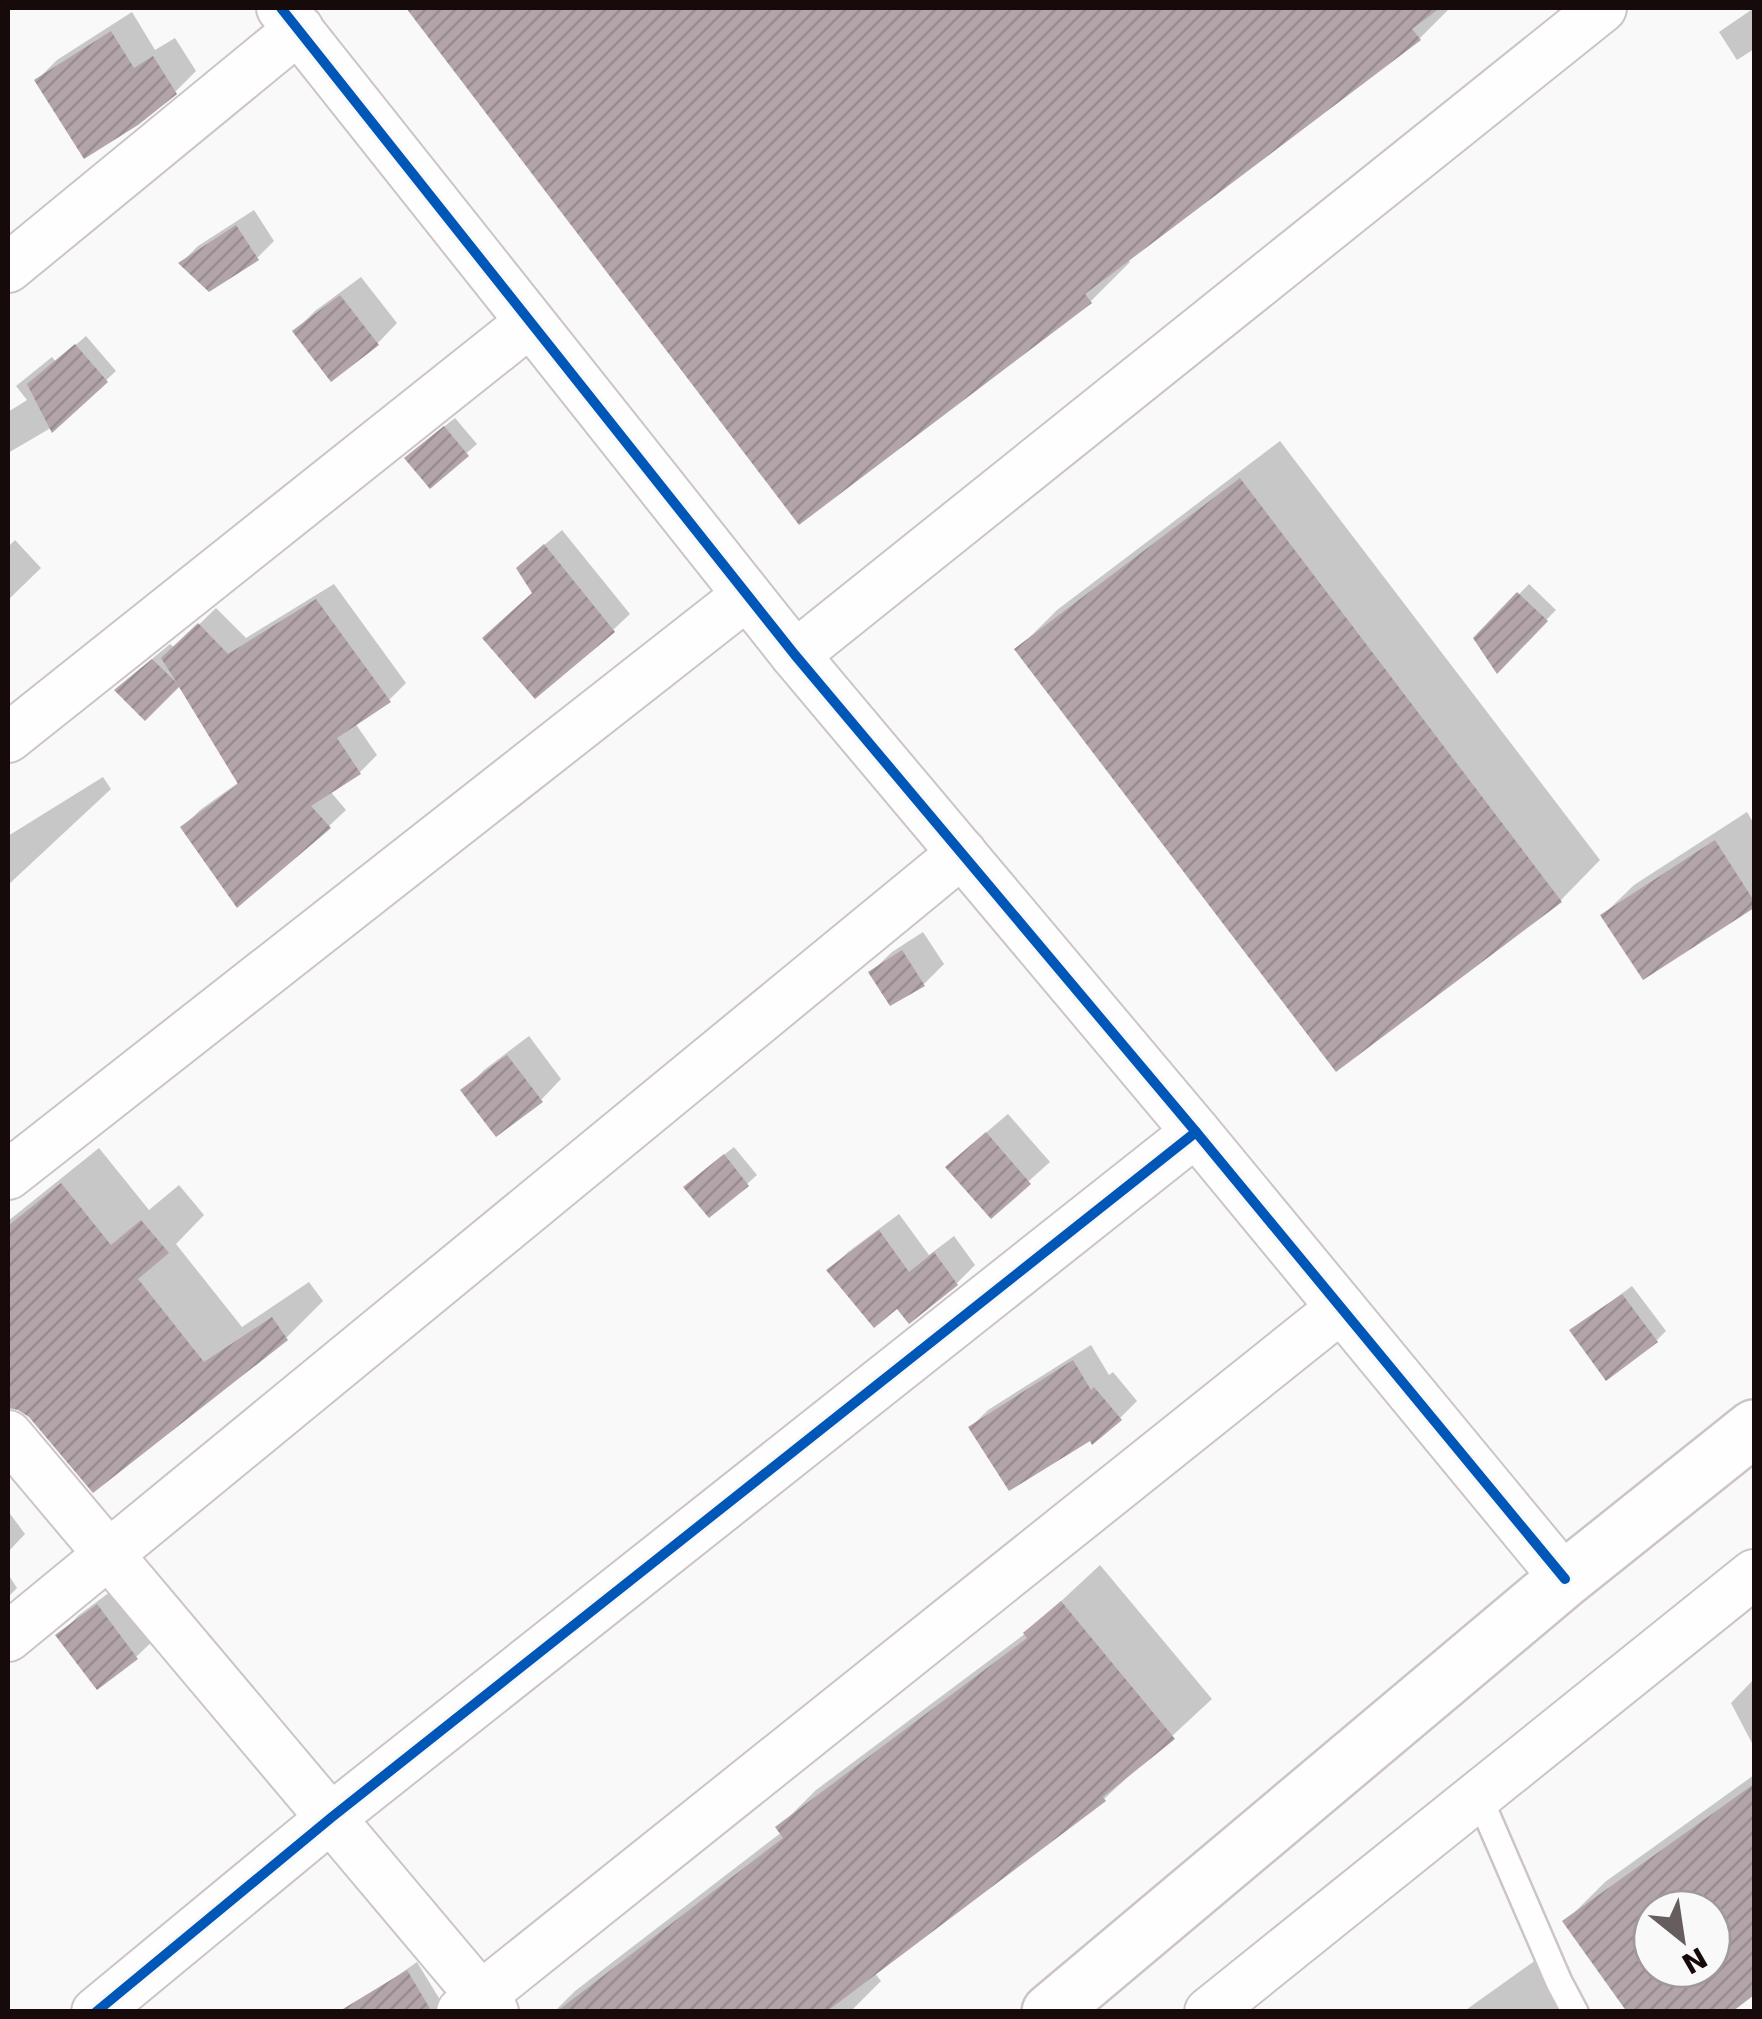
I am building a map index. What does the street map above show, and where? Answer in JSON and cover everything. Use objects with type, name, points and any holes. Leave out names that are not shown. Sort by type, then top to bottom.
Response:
[{"type":"street","points":[[795,655],[1602,8]]},
{"type":"street","points":[[8,268],[290,18],[795,655],[1565,1579]]},
{"type":"street","points":[[8,738],[529,323]]},
{"type":"street","points":[[8,1175],[747,595]]},
{"type":"street","points":[[8,1637],[962,854]]},
{"type":"street","points":[[96,2012],[332,1817],[1196,1132]]},
{"type":"street","points":[[8,1435],[332,1817],[479,2006],[1341,1308]]},
{"type":"street","points":[[1050,2012],[1565,1579],[1754,1428]]},
{"type":"street","points":[[1209,2012],[1754,1574]]},
{"type":"lane","points":[[1479,1797],[1576,2012]]},
{"type":"building","points":[[406,8],[1440,8],[1412,29],[1421,40],[1085,294],[1092,303],[799,525]]},
{"type":"building","points":[[111,31],[134,68],[153,56],[177,94],[138,125],[84,159],[34,80]]},
{"type":"building","points":[[236,225],[259,260],[209,292],[178,263]]},
{"type":"building","points":[[340,295],[379,345],[331,382],[292,331]]},
{"type":"building","points":[[75,344],[108,382],[52,433],[27,384]]},
{"type":"building","points":[[444,426],[469,456],[430,489],[404,458]]},
{"type":"building","points":[[1240,478],[1562,902],[1336,1072],[1014,649]]},
{"type":"building","points":[[544,544],[615,632],[535,699],[482,638],[532,593],[516,568]]},
{"type":"building","points":[[1517,592],[1548,621],[1497,674],[1473,638]]},
{"type":"building","points":[[316,599],[391,702],[337,738],[361,774],[311,806],[331,828],[237,908],[180,827],[238,784],[179,687],[145,721],[114,690],[152,659],[177,683],[161,658],[198,623],[228,654]]},
{"type":"building","points":[[1715,840],[1754,901],[1754,908],[1643,980],[1600,915]]},
{"type":"building","points":[[902,950],[925,986],[890,1006],[868,972]]},
{"type":"building","points":[[507,1055],[543,1102],[496,1137],[460,1090]]},
{"type":"building","points":[[986,1132],[1031,1184],[991,1219],[945,1167]]},
{"type":"building","points":[[724,1154],[749,1186],[709,1218],[683,1187]]},
{"type":"building","points":[[61,1183],[111,1245],[141,1220],[169,1253],[138,1279],[204,1362],[272,1317],[288,1340],[93,1493],[29,1417],[8,1408],[8,1226]]},
{"type":"building","points":[[879,1230],[909,1272],[934,1252],[958,1285],[909,1324],[897,1309],[874,1328],[826,1270]]},
{"type":"building","points":[[1622,1294],[1658,1342],[1606,1381],[1569,1330]]},
{"type":"building","points":[[1073,1360],[1091,1390],[1094,1387],[1122,1420],[1092,1445],[1090,1441],[1009,1491],[968,1427]]},
{"type":"building","points":[[1061,1601],[1175,1739],[1103,1797],[1106,1801],[826,2012],[556,2012],[783,1838],[775,1827],[1027,1638],[1023,1633]]},
{"type":"building","points":[[97,1604],[138,1659],[97,1690],[55,1635]]},
{"type":"building","points":[[1754,1784],[1754,1995],[1732,2012],[1627,2012],[1562,1921]]},
{"type":"building","points":[[407,1970],[432,2012],[338,2012]]},
{"type":"cycle path","points":[[281,8],[795,655],[1565,1579]]},
{"type":"cycle path","points":[[96,2012],[332,1817],[1196,1132]]}]
